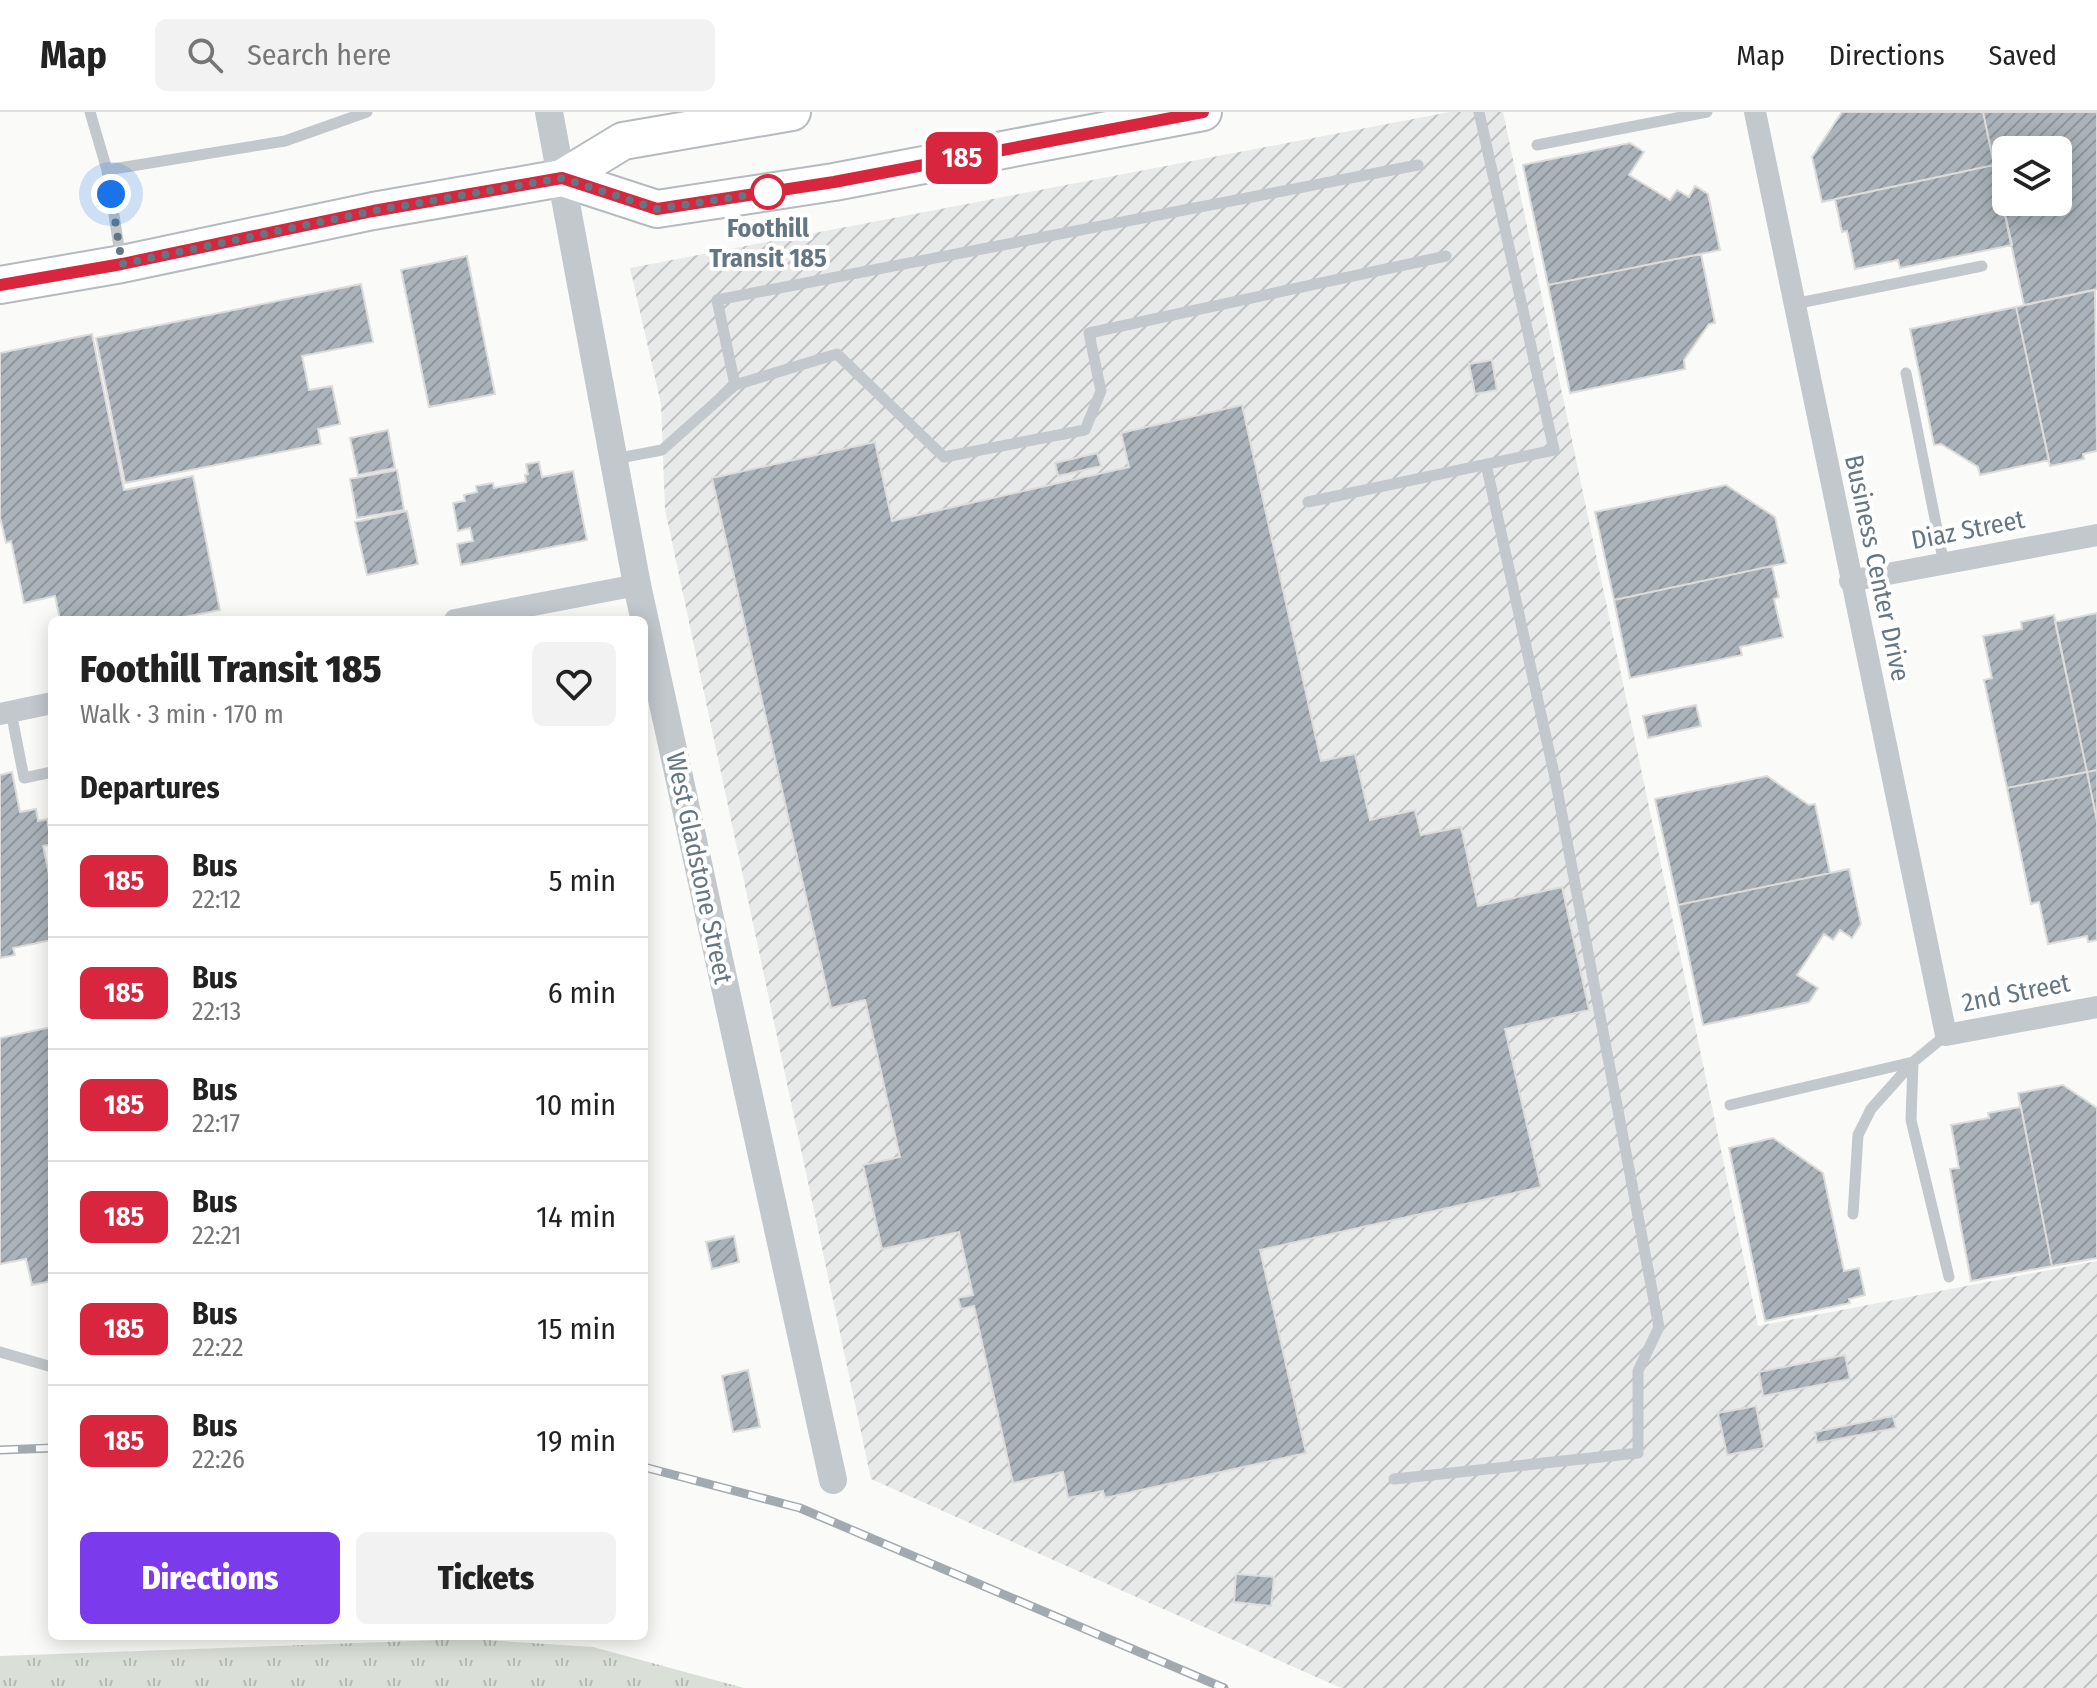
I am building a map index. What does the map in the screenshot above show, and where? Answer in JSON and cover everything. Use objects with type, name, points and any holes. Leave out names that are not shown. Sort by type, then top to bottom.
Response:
[{"type":"main road","points":[[0,285],[122,264],[373,211],[562,178],[623,141],[792,112]]},
{"type":"main road","points":[[562,178],[657,209],[834,182],[1203,112]]},
{"type":"street","name":"West Gladstone Street","points":[[549,112],[644,616]]},
{"type":"street","name":"Business Center Drive","points":[[1755,112],[1946,1035]]},
{"type":"street","name":"Diaz Street","points":[[1850,581],[2097,535]]},
{"type":"street","points":[[476,616],[637,585]]},
{"type":"street","name":"West Gladstone Street","points":[[648,635],[833,1480]]},
{"type":"street","points":[[5,713],[48,704]]},
{"type":"street","name":"2nd Street","points":[[1946,1035],[2097,1007]]},
{"type":"lane","points":[[90,112],[107,170],[122,264]]},
{"type":"lane","points":[[107,170],[285,141],[367,112]]},
{"type":"lane","points":[[1308,502],[1554,450],[1479,112]]},
{"type":"lane","points":[[1537,145],[1707,112]]},
{"type":"lane","points":[[735,385],[717,300],[1418,165]]},
{"type":"lane","points":[[614,460],[662,450],[735,385],[837,354],[944,457],[1085,430],[1101,391],[1089,333],[1446,256]]},
{"type":"lane","points":[[1793,304],[1982,266]]},
{"type":"lane","points":[[1906,373],[1944,564]]},
{"type":"lane","points":[[1394,1479],[1638,1453],[1638,1371],[1659,1327],[1555,778],[1486,464]]},
{"type":"lane","points":[[5,713],[24,778],[48,773]]},
{"type":"lane","points":[[1853,1214],[1858,1135],[1871,1109],[1913,1062],[1946,1035]]},
{"type":"lane","points":[[1730,1105],[1913,1062]]},
{"type":"lane","points":[[1913,1062],[1911,1120],[1949,1277]]},
{"type":"lane","points":[[0,1352],[48,1366]]},
{"type":"shaded area","points":[[1450,112],[1503,112],[1758,1326],[2097,1261],[2097,1688],[1341,1688],[871,1479],[665,509],[661,404],[630,268]]},
{"type":"green space","points":[[485,1640],[593,1647],[744,1688],[0,1688],[0,1656]]},
{"type":"building","points":[[1842,112],[1983,112],[1992,165],[1822,202],[1812,157]]},
{"type":"building","points":[[1983,112],[2097,112],[2097,289],[2024,305],[2005,216],[2072,216],[2072,136],[1992,136],[1992,154]]},
{"type":"building","points":[[1630,143],[1644,152],[1629,175],[1670,200],[1677,190],[1689,197],[1695,186],[1708,194],[1720,250],[1548,285],[1523,165]]},
{"type":"building","points":[[1992,165],[1992,216],[2005,216],[2012,245],[1900,268],[1898,260],[1855,269],[1847,231],[1842,232],[1835,199]]},
{"type":"building","points":[[1701,254],[1715,323],[1709,324],[1684,360],[1685,369],[1570,393],[1548,285]]},
{"type":"building","points":[[467,256],[495,394],[429,407],[401,270]]},
{"type":"building","points":[[361,284],[373,342],[302,356],[309,390],[332,386],[340,424],[318,429],[321,444],[125,483],[96,338]]},
{"type":"building","points":[[2095,290],[2097,451],[2083,454],[2084,459],[2050,466],[2016,307]]},
{"type":"building","points":[[2016,307],[2049,460],[1980,475],[1978,467],[1941,444],[1934,445],[1910,329]]},
{"type":"building","points":[[92,334],[124,490],[193,476],[220,610],[189,616],[59,616],[55,596],[24,603],[11,541],[6,543],[0,517],[0,353]]},
{"type":"building","points":[[1492,360],[1497,390],[1475,394],[1469,364]]},
{"type":"building","points":[[1242,405],[1321,761],[1355,754],[1370,820],[1415,810],[1421,835],[1461,827],[1478,906],[1562,887],[1589,1010],[1505,1029],[1541,1187],[1260,1250],[1306,1453],[1105,1498],[1103,1491],[1068,1498],[1063,1472],[1013,1483],[974,1306],[961,1309],[958,1298],[973,1295],[959,1232],[882,1249],[863,1165],[900,1157],[865,1000],[831,1008],[712,478],[875,442],[892,521],[1129,467],[1121,433]]},
{"type":"building","points":[[388,430],[395,468],[358,475],[350,438]]},
{"type":"building","points":[[1097,453],[1101,466],[1058,476],[1055,463]]},
{"type":"building","points":[[539,462],[542,477],[573,471],[587,540],[461,565],[457,544],[473,541],[470,528],[458,531],[453,503],[465,501],[464,495],[477,492],[476,486],[493,483],[494,488],[526,482],[526,464]]},
{"type":"building","points":[[397,470],[404,510],[357,518],[350,479]]},
{"type":"building","points":[[1726,485],[1775,517],[1786,563],[1614,600],[1595,512]]},
{"type":"building","points":[[407,511],[418,564],[367,575],[355,522]]},
{"type":"building","points":[[1772,566],[1779,597],[1774,599],[1783,637],[1740,647],[1742,655],[1630,678],[1614,600]]},
{"type":"building","points":[[2097,613],[2097,770],[2087,772],[2055,622]]},
{"type":"building","points":[[2054,615],[2087,772],[2007,788],[1984,680],[1992,678],[1983,636],[2022,629],[2021,622]]},
{"type":"building","points":[[1696,705],[1701,726],[1648,738],[1643,716]]},
{"type":"building","points":[[2097,770],[2097,821],[2087,772]]},
{"type":"building","points":[[12,772],[20,812],[36,809],[38,821],[47,819],[48,845],[43,846],[48,869],[48,941],[13,948],[15,955],[0,958],[0,775]]},
{"type":"building","points":[[2087,772],[2097,821],[2097,940],[2088,942],[2087,936],[2048,944],[2039,902],[2031,904],[2007,788]]},
{"type":"building","points":[[1767,776],[1809,805],[1815,804],[1830,873],[1678,905],[1655,799]]},
{"type":"building","points":[[1849,869],[1861,924],[1852,938],[1840,930],[1833,940],[1824,934],[1797,975],[1818,988],[1809,1002],[1703,1025],[1678,905]]},
{"type":"building","points":[[48,1028],[48,1282],[32,1285],[26,1259],[0,1264],[0,1038]]},
{"type":"building","points":[[2063,1085],[2097,1108],[2097,1258],[2052,1266],[2018,1093]]},
{"type":"building","points":[[2021,1107],[2052,1266],[1971,1281],[1950,1169],[1959,1168],[1951,1125],[1989,1118],[1988,1113]]},
{"type":"building","points":[[1773,1138],[1823,1173],[1844,1271],[1859,1268],[1865,1295],[1849,1299],[1850,1303],[1765,1321],[1729,1148]]},
{"type":"building","points":[[734,1236],[739,1262],[712,1269],[706,1242]]},
{"type":"building","points":[[1845,1355],[1850,1379],[1763,1396],[1759,1372]]},
{"type":"building","points":[[748,1370],[760,1427],[733,1432],[722,1376]]},
{"type":"building","points":[[1756,1406],[1764,1448],[1727,1455],[1718,1413]]},
{"type":"building","points":[[1893,1416],[1896,1428],[1817,1443],[1815,1432]]},
{"type":"building","points":[[1236,1574],[1274,1577],[1271,1606],[1234,1602]]},
{"type":"railway","points":[[0,1450],[48,1448]]},
{"type":"railway","points":[[648,1468],[800,1508],[1224,1688]]},
{"type":"bus line","name":"185","points":[[0,285],[122,264],[373,211],[562,178],[657,209],[834,182],[1203,112]]},
{"type":"place","name":"Foothill Transit 185","points":[[768,192]]},
{"type":"route","points":[[111,194],[122,264],[373,211],[562,178],[657,209],[775,191],[768,192]]}]
